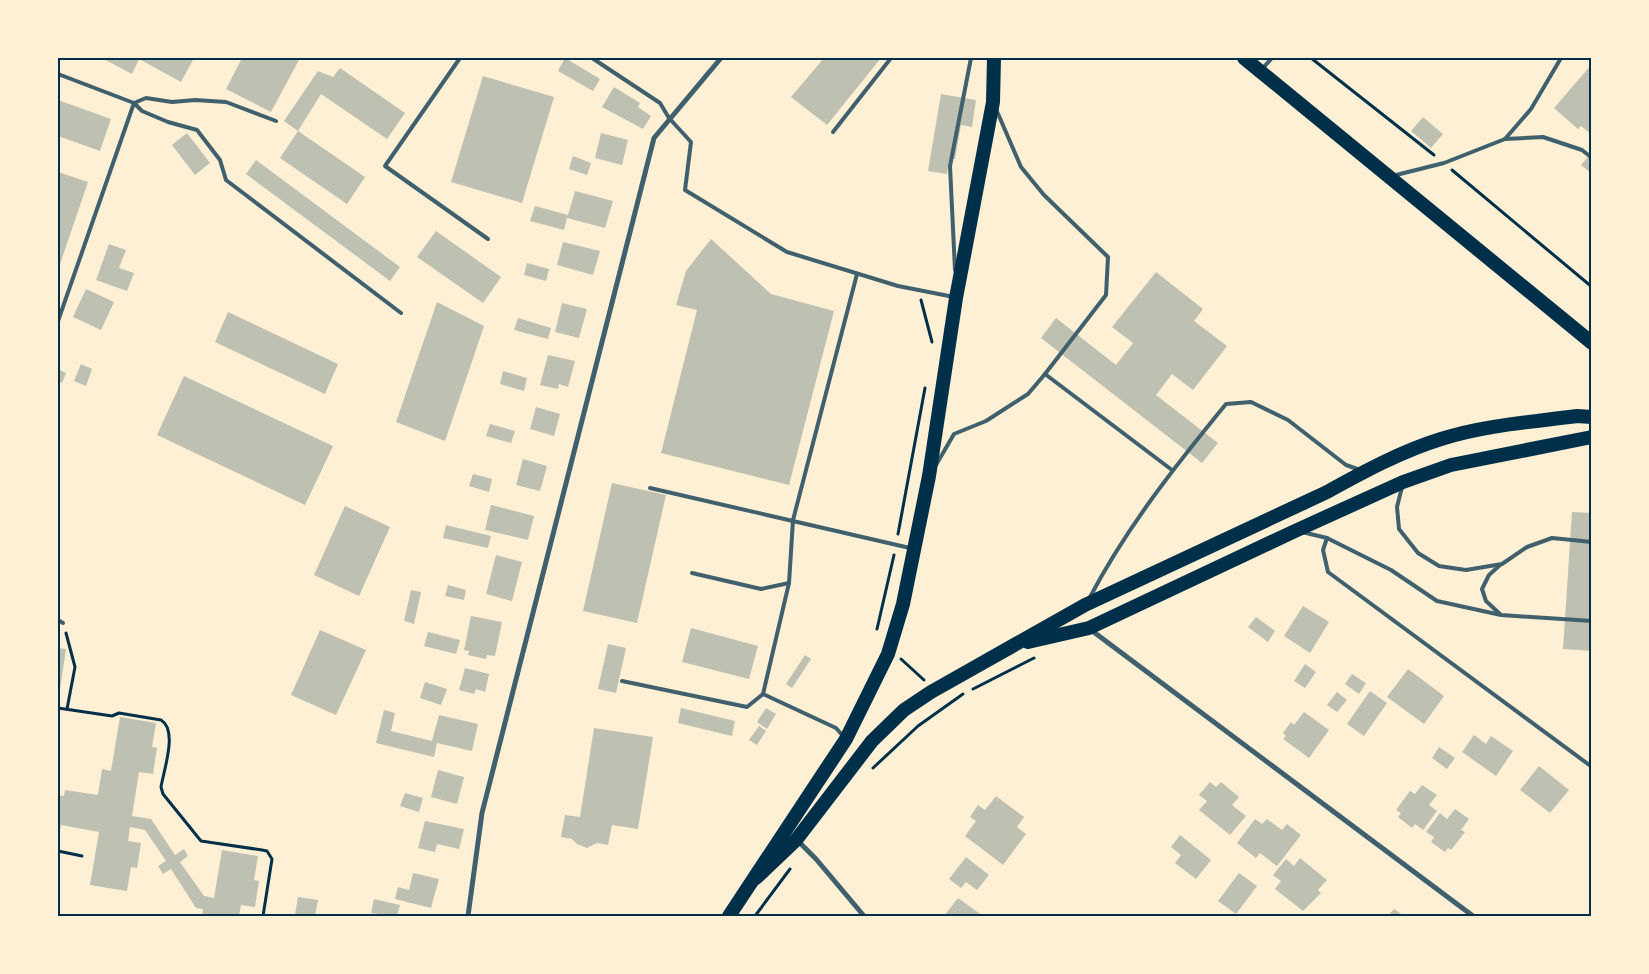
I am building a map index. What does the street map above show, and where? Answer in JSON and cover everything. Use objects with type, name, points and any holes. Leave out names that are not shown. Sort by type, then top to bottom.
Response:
[{"type":"highway","points":[[729,916],[756,878],[846,739],[888,654],[903,604],[929,476],[956,298],[993,102],[994,58]]},
{"type":"highway","points":[[1244,58],[1592,343]]},
{"type":"highway","points":[[756,878],[802,844],[872,741],[904,710],[931,692],[1010,647],[1085,606],[1327,492],[1365,471],[1440,439],[1489,427],[1577,416],[1592,417]]},
{"type":"highway","points":[[1010,647],[1089,628],[1403,482],[1450,465],[1587,439]]},
{"type":"street","points":[[468,916],[479,831],[487,794],[654,138],[720,58]]},
{"type":"street","points":[[1089,628],[1473,916]]},
{"type":"street","points":[[802,844],[864,916]]},
{"type":"lane","points":[[460,58],[385,166],[488,239]]},
{"type":"lane","points":[[592,58],[660,103],[669,118],[691,142],[685,190],[787,252],[857,274],[956,298],[950,166],[971,58]]},
{"type":"lane","points":[[833,132],[891,58]]},
{"type":"lane","points":[[1260,70],[1272,58]]},
{"type":"lane","points":[[1505,139],[1531,110],[1561,58]]},
{"type":"lane","points":[[58,74],[134,103],[142,111],[197,130],[220,160],[226,180],[401,313]]},
{"type":"lane","points":[[58,321],[134,103],[146,98],[172,102],[195,100],[226,102],[276,121]]},
{"type":"lane","points":[[929,476],[954,434],[986,421],[1028,394],[1046,374],[1106,295],[1108,257],[1044,195],[1021,167],[993,102]]},
{"type":"lane","points":[[1389,177],[1444,163],[1505,139],[1544,137],[1582,150],[1592,158]]},
{"type":"lane","points":[[622,681],[746,707],[763,694],[789,583],[793,520],[857,274]]},
{"type":"lane","points":[[1046,374],[1172,470]]},
{"type":"lane","points":[[1085,606],[1101,576],[1172,470],[1226,404],[1250,402],[1288,420],[1346,465],[1365,471]]},
{"type":"lane","points":[[1403,482],[1397,507],[1397,518],[1405,538],[1418,553],[1439,566],[1448,568],[1466,570],[1502,564]]},
{"type":"lane","points":[[650,488],[915,549]]},
{"type":"lane","points":[[1295,531],[1327,538],[1391,570],[1436,601],[1501,615],[1592,621]]},
{"type":"lane","points":[[1327,538],[1323,550],[1328,572],[1592,767]]},
{"type":"lane","points":[[1501,615],[1486,601],[1482,589],[1489,575],[1502,564],[1538,542],[1552,538],[1592,542]]},
{"type":"lane","points":[[692,573],[761,590],[789,583]]},
{"type":"lane","points":[[58,620],[63,622]]},
{"type":"lane","points":[[763,694],[836,728],[846,739]]},
{"type":"path","points":[[918,290],[933,343]]},
{"type":"path","points":[[877,630],[896,545],[926,381]]},
{"type":"path","points":[[63,622],[75,667],[67,709]]},
{"type":"path","points":[[888,654],[900,659],[923,678],[931,692]]},
{"type":"path","points":[[869,773],[918,726],[940,709],[967,692],[1037,656]]},
{"type":"path","points":[[58,708],[112,716],[120,713],[161,720],[167,724],[171,734],[161,787],[163,794],[200,841],[262,850],[271,855],[272,859],[263,916]]},
{"type":"path","points":[[755,916],[802,844]]},
{"type":"path","points":[[58,851],[82,856]]},
{"type":"building","points":[[102,58],[194,58],[181,82],[139,59],[132,74]]},
{"type":"building","points":[[242,58],[300,58],[271,112],[226,89]]},
{"type":"building","points":[[565,58],[600,79],[593,91],[558,71]]},
{"type":"building","points":[[824,58],[881,58],[827,125],[791,97]]},
{"type":"building","points":[[1592,64],[1592,135],[1581,126],[1578,129],[1554,108]]},
{"type":"building","points":[[340,68],[405,113],[387,139],[321,94],[298,131],[284,121],[318,71],[333,77]]},
{"type":"building","points":[[483,76],[554,97],[522,203],[451,182]]},
{"type":"building","points":[[614,87],[640,103],[638,107],[651,116],[643,129],[602,107]]},
{"type":"building","points":[[941,94],[976,100],[972,127],[961,125],[955,159],[949,159],[947,174],[928,171]]},
{"type":"building","points":[[58,100],[111,119],[100,151],[58,136]]},
{"type":"building","points":[[1423,117],[1443,134],[1431,148],[1411,131]]},
{"type":"building","points":[[298,131],[365,177],[347,204],[280,158]]},
{"type":"building","points":[[187,133],[210,163],[195,175],[172,145]]},
{"type":"building","points":[[601,133],[628,140],[622,165],[595,158]]},
{"type":"building","points":[[1592,152],[1592,174],[1581,165]]},
{"type":"building","points":[[573,156],[591,163],[587,175],[569,169]]},
{"type":"building","points":[[256,160],[400,267],[390,281],[246,174]]},
{"type":"building","points":[[58,172],[88,182],[58,270]]},
{"type":"building","points":[[575,191],[613,201],[605,228],[567,218],[564,230],[530,221],[535,206],[568,215]]},
{"type":"building","points":[[436,231],[501,277],[483,303],[417,257]]},
{"type":"building","points":[[711,239],[771,294],[834,311],[789,485],[661,453],[697,310],[676,305],[686,271]]},
{"type":"building","points":[[563,242],[600,251],[593,275],[557,265]]},
{"type":"building","points":[[109,244],[126,250],[119,268],[134,273],[127,291],[96,280]]},
{"type":"building","points":[[527,263],[549,269],[546,281],[524,275]]},
{"type":"building","points":[[1156,272],[1203,309],[1194,321],[1227,346],[1193,390],[1172,374],[1156,395],[1218,443],[1202,463],[1041,338],[1056,318],[1116,365],[1133,343],[1112,327]]},
{"type":"building","points":[[86,289],[114,302],[101,330],[73,317]]},
{"type":"building","points":[[437,302],[484,326],[445,441],[396,422]]},
{"type":"building","points":[[562,303],[587,309],[579,338],[555,332]]},
{"type":"building","points":[[228,312],[338,364],[325,394],[215,342]]},
{"type":"building","points":[[518,318],[551,328],[548,339],[514,330]]},
{"type":"building","points":[[548,355],[575,361],[568,387],[559,384],[558,389],[540,385]]},
{"type":"building","points":[[81,364],[92,369],[86,386],[74,381]]},
{"type":"building","points":[[58,369],[66,373],[62,383],[58,381]]},
{"type":"building","points":[[503,371],[527,378],[524,391],[500,384]]},
{"type":"building","points":[[184,376],[333,446],[305,505],[157,435]]},
{"type":"building","points":[[536,407],[560,414],[554,436],[530,429]]},
{"type":"building","points":[[490,424],[515,431],[511,443],[486,436]]},
{"type":"building","points":[[523,459],[547,466],[540,491],[516,485]]},
{"type":"building","points":[[473,474],[492,479],[489,492],[469,486]]},
{"type":"building","points":[[612,483],[666,495],[637,623],[583,611]]},
{"type":"building","points":[[491,505],[534,516],[528,540],[485,530]]},
{"type":"building","points":[[345,506],[390,527],[359,596],[314,575]]},
{"type":"building","points":[[1572,512],[1592,513],[1592,651],[1563,649]]},
{"type":"building","points":[[446,525],[491,536],[488,548],[443,538]]},
{"type":"building","points":[[496,555],[522,562],[512,601],[486,594]]},
{"type":"building","points":[[448,585],[466,590],[464,600],[445,596]]},
{"type":"building","points":[[411,590],[421,592],[414,624],[404,621]]},
{"type":"building","points":[[1303,606],[1329,622],[1310,653],[1284,636]]},
{"type":"building","points":[[471,616],[502,622],[495,656],[487,655],[486,659],[468,655],[469,651],[464,650]]},
{"type":"building","points":[[1256,617],[1275,631],[1268,642],[1248,627]]},
{"type":"building","points":[[691,628],[758,646],[749,679],[682,662]]},
{"type":"building","points":[[320,630],[366,650],[336,715],[291,695]]},
{"type":"building","points":[[428,632],[460,640],[456,654],[424,646]]},
{"type":"building","points":[[608,644],[626,648],[616,693],[598,689]]},
{"type":"building","points":[[58,648],[66,649],[59,696],[58,696]]},
{"type":"building","points":[[805,655],[811,659],[792,688],[786,684]]},
{"type":"building","points":[[1305,664],[1316,672],[1305,688],[1294,681]]},
{"type":"building","points":[[465,668],[489,674],[485,692],[476,689],[474,694],[459,690]]},
{"type":"building","points":[[1408,669],[1444,696],[1424,724],[1387,697]]},
{"type":"building","points":[[1352,674],[1366,683],[1359,694],[1345,684]]},
{"type":"building","points":[[425,682],[447,689],[441,705],[420,698]]},
{"type":"building","points":[[1370,691],[1387,703],[1364,736],[1347,724]]},
{"type":"building","points":[[1337,692],[1347,700],[1337,712],[1327,705]]},
{"type":"building","points":[[681,708],[735,721],[732,736],[678,723]]},
{"type":"building","points":[[766,708],[776,714],[767,729],[757,722]]},
{"type":"building","points":[[384,710],[395,713],[391,731],[432,741],[439,715],[478,724],[472,751],[437,743],[434,757],[376,743]]},
{"type":"building","points":[[1304,712],[1329,730],[1309,758],[1283,739],[1286,736],[1283,733],[1291,722],[1294,725]]},
{"type":"building","points":[[120,717],[156,723],[152,747],[157,748],[153,774],[139,772],[132,816],[151,819],[175,855],[184,849],[188,856],[180,862],[204,896],[214,898],[222,850],[258,856],[254,880],[259,881],[255,907],[241,905],[239,916],[202,916],[203,909],[196,908],[171,869],[163,874],[158,866],[166,861],[145,830],[130,827],[128,841],[141,843],[137,868],[131,867],[127,891],[90,885],[99,832],[61,825],[58,839],[58,795],[64,796],[65,790],[98,795],[102,769],[111,771]]},
{"type":"building","points":[[759,726],[766,731],[757,745],[749,740]]},
{"type":"building","points":[[594,728],[653,737],[638,829],[612,825],[608,845],[597,843],[587,848],[577,844],[572,839],[561,837],[565,815],[580,817]]},
{"type":"building","points":[[1474,735],[1486,744],[1491,736],[1513,751],[1496,776],[1462,752]]},
{"type":"building","points":[[1439,747],[1455,758],[1447,769],[1432,758]]},
{"type":"building","points":[[1539,766],[1569,790],[1550,813],[1520,790]]},
{"type":"building","points":[[438,770],[464,777],[457,804],[431,797]]},
{"type":"building","points":[[1210,782],[1216,787],[1221,782],[1239,797],[1232,805],[1246,816],[1230,835],[1199,810],[1207,801],[1199,795]]},
{"type":"building","points":[[1422,785],[1437,795],[1429,805],[1437,811],[1423,830],[1415,824],[1412,828],[1398,817],[1401,813],[1396,810],[1410,791],[1415,794]]},
{"type":"building","points":[[405,793],[423,798],[419,812],[400,806]]},
{"type":"building","points":[[996,796],[1024,817],[1017,827],[1026,834],[1003,865],[965,836],[976,821],[970,817],[978,805],[985,810]]},
{"type":"building","points":[[1455,809],[1469,819],[1461,830],[1465,832],[1451,850],[1448,848],[1445,852],[1431,842],[1434,837],[1426,832],[1440,813],[1447,819]]},
{"type":"building","points":[[1255,819],[1262,824],[1267,819],[1282,830],[1287,824],[1301,835],[1277,866],[1260,853],[1256,858],[1237,843]]},
{"type":"building","points":[[425,821],[464,829],[459,849],[437,844],[435,852],[418,848]]},
{"type":"building","points":[[1180,835],[1211,860],[1196,879],[1175,863],[1181,855],[1171,847]]},
{"type":"building","points":[[966,857],[989,875],[977,890],[966,882],[961,888],[949,879]]},
{"type":"building","points":[[1300,858],[1327,880],[1318,890],[1321,893],[1303,911],[1275,889],[1281,881],[1273,875],[1286,859],[1294,866]]},
{"type":"building","points":[[413,873],[439,879],[431,908],[395,899],[398,887],[409,890]]},
{"type":"building","points":[[1239,873],[1257,886],[1236,914],[1218,901]]},
{"type":"building","points":[[298,897],[318,900],[315,916],[295,915]]},
{"type":"building","points":[[958,898],[983,916],[944,916]]},
{"type":"building","points":[[374,899],[400,905],[397,916],[371,913]]},
{"type":"building","points":[[1394,909],[1404,916],[1388,916]]}]
